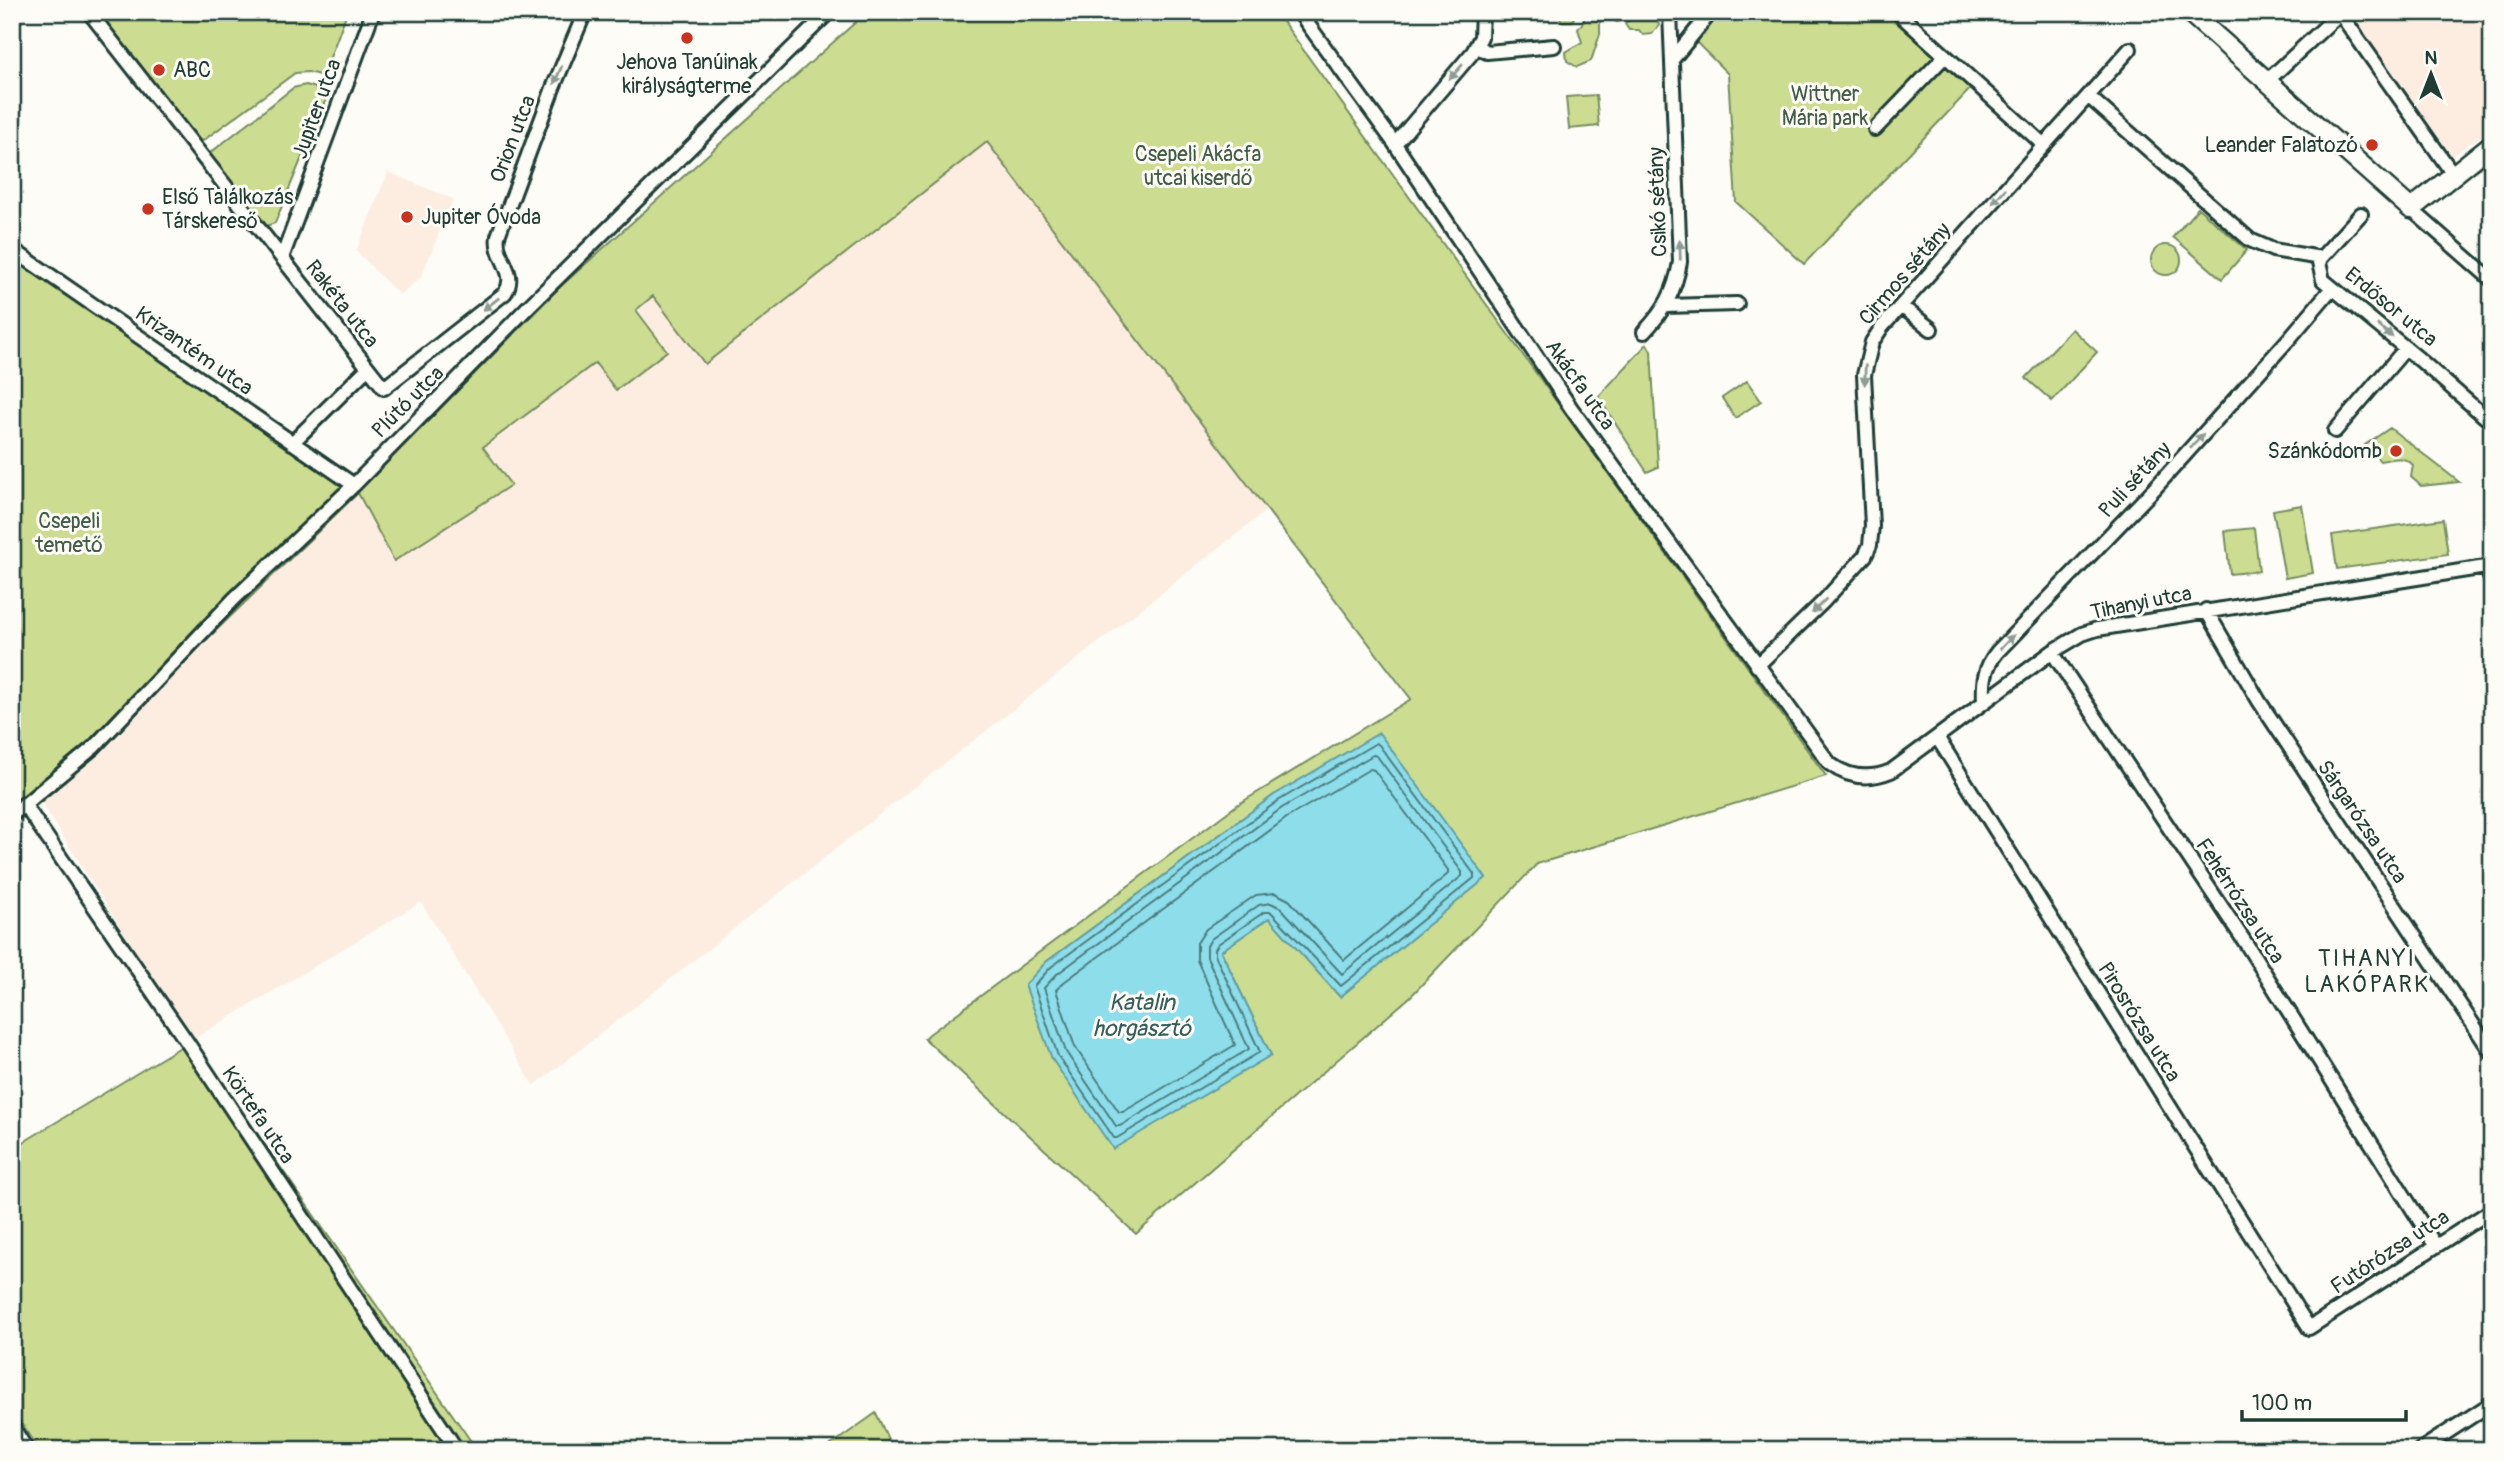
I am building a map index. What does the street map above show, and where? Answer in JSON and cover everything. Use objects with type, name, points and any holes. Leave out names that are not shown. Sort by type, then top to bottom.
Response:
[{"type":"street","name":"Rakéta utca","points":[[89,12],[384,387]]},
{"type":"street","name":"Jupiter utca","points":[[282,258],[373,12]]},
{"type":"street","name":"Orion utca","points":[[384,387],[505,293],[511,285],[508,270],[496,246],[498,236],[553,88],[585,12]]},
{"type":"street","name":"Plútó utca","points":[[12,815],[94,747],[234,599],[354,485],[529,306],[829,12]]},
{"type":"street","name":"Akácfa utca","points":[[1299,12],[1395,144],[1571,408],[1757,666],[1830,764],[1840,772]]},
{"type":"street","points":[[1395,144],[1476,46],[1481,37],[1482,12]]},
{"type":"street","name":"Csikó sétány","points":[[1644,332],[1667,306],[1677,280],[1680,262],[1670,12]]},
{"type":"street","points":[[1672,60],[1711,12]]},
{"type":"street","points":[[1897,12],[2044,145]]},
{"type":"street","points":[[2189,12],[2492,280]]},
{"type":"street","points":[[2267,81],[2339,13],[2453,174]]},
{"type":"street","points":[[1476,46],[1487,52],[1554,46]]},
{"type":"street","name":"Cirmos sétány","points":[[1757,666],[1824,602],[1865,556],[1870,545],[1872,526],[1864,374],[1872,342],[2130,49]]},
{"type":"street","points":[[1875,130],[1945,56]]},
{"type":"street","points":[[2088,96],[2250,240],[2273,250],[2321,258]]},
{"type":"street","points":[[2411,209],[2492,145]]},
{"type":"street","name":"Erdősor utca","points":[[2361,214],[2321,258],[2319,263],[2323,280],[2492,422]]},
{"type":"street","name":"Krizantém utca","points":[[12,249],[354,485]]},
{"type":"street","name":"Puli sétány","points":[[1984,702],[1985,673],[1988,663],[1997,652],[2155,488],[2332,289]]},
{"type":"street","points":[[1667,306],[1737,304]]},
{"type":"street","points":[[1901,306],[1931,330]]},
{"type":"street","points":[[2335,431],[2406,348]]},
{"type":"street","points":[[292,443],[368,368]]},
{"type":"street","points":[[2489,567],[2492,583]]},
{"type":"street","name":"Tihanyi utca","points":[[1840,772],[1854,776],[1881,775],[1891,771],[2052,652],[2082,634],[2097,629],[2489,567]]},
{"type":"street","name":"Sárgarózsa utca","points":[[2206,610],[2259,701],[2492,1052]]},
{"type":"street","name":"Fehérrózsa utca","points":[[2052,652],[2247,945],[2435,1245]]},
{"type":"street","name":"Pirosrózsa utca","points":[[1937,737],[2309,1328]]},
{"type":"street","name":"Körtefa utca","points":[[24,804],[187,1042],[457,1450]]},
{"type":"street","name":"Futórózsa utca","points":[[2309,1328],[2492,1210]]},
{"type":"street","points":[[2420,1450],[2492,1403]]},
{"type":"street","points":[[12,1426],[27,1450]]},
{"type":"shaded area","points":[[2365,12],[2486,12],[2492,24],[2492,128],[2451,157],[2358,30],[2362,26],[2356,18]]},
{"type":"shaded area","points":[[987,142],[1267,510],[534,1086],[421,902],[192,1040],[40,801],[358,492],[395,561],[511,485],[483,448],[595,363],[667,351],[636,309],[654,296],[705,363]]},
{"type":"shaded area","name":"Jupiter Óvoda","points":[[388,172],[453,199],[421,277],[399,295],[356,251]]},
{"type":"green space","points":[[99,12],[347,12],[323,76],[308,72],[295,73],[201,142]]},
{"type":"green space","points":[[867,12],[1276,12],[1826,776],[1537,864],[1410,997],[1136,1234],[924,1038],[1237,805],[1411,699],[987,142],[705,364],[653,296],[636,310],[667,351],[616,390],[595,363],[483,447],[511,485],[394,561],[358,493],[12,825],[12,247],[43,266],[358,492],[560,287]],"holes":[[[1274,795],[1269,918],[1221,951],[1271,1055],[1046,962]]]},
{"type":"green space","points":[[1556,12],[1626,12],[1621,13],[1621,21],[1600,20],[1600,34],[1591,61],[1577,67],[1567,61],[1566,52],[1582,42],[1578,29],[1584,21],[1584,15],[1575,16],[1572,21],[1561,21]]},
{"type":"green space","points":[[1634,12],[1655,12],[1659,25],[1652,34],[1643,35],[1639,30],[1629,30],[1625,24],[1635,19]]},
{"type":"green space","name":"Wittner Mária park","points":[[1711,12],[1897,12],[1975,84],[1804,264],[1736,202],[1728,74],[1690,36]]},
{"type":"green space","points":[[306,85],[329,92],[275,223],[266,226],[209,154],[293,88]]},
{"type":"green space","points":[[1596,95],[1599,126],[1569,129],[1566,97]]},
{"type":"green space","points":[[2198,208],[2247,250],[2222,279],[2173,237]]},
{"type":"green space","points":[[2166,245],[2177,249],[2181,260],[2177,271],[2166,275],[2155,271],[2151,260],[2155,249]]},
{"type":"green space","points":[[2072,329],[2097,352],[2052,401],[2026,378]]},
{"type":"green space","points":[[1647,344],[1651,351],[1658,467],[1647,472],[1598,397]]},
{"type":"green space","points":[[1747,381],[1761,401],[1735,418],[1722,398]]},
{"type":"green space","name":"Szánkódomb","points":[[2390,428],[2459,482],[2421,486],[2411,477],[2413,465],[2409,462],[2398,458],[2380,461],[2365,445]]},
{"type":"green space","points":[[2302,505],[2313,573],[2285,578],[2273,510]]},
{"type":"green space","points":[[2443,519],[2448,554],[2337,569],[2332,535]]},
{"type":"green space","points":[[2254,528],[2259,571],[2230,574],[2225,531]]},
{"type":"green space","points":[[192,1040],[477,1450],[40,1450],[12,1409],[12,1149]]},
{"type":"green space","points":[[876,1413],[893,1450],[824,1450]]},
{"type":"water","name":"Katalin horgásztó","points":[[1379,733],[1486,878],[1340,997],[1269,918],[1221,951],[1271,1055],[1113,1149],[1052,1059],[1025,985],[1046,962],[1274,795]]},
{"type":"place","name":"Jehova Tanúinak királyságterme","points":[[687,38]]},
{"type":"place","name":"ABC","points":[[159,70]]},
{"type":"place","name":"Leander Falatozó","points":[[2372,145]]},
{"type":"place","name":"Első Találkozás Társkereső","points":[[148,209]]},
{"type":"place","name":"Jupiter Óvoda","points":[[407,217]]},
{"type":"place","name":"Szánkódomb","points":[[2396,451]]},
{"type":"district","name":"TIHANYI LAKÓPARK","points":[[2367,971]]},
{"type":"park label","name":"Csepeli Akácfa utcai kiserdő","points":[[1198,166]]},
{"type":"park label","name":"Csepeli temető","points":[[69,533]]}]
